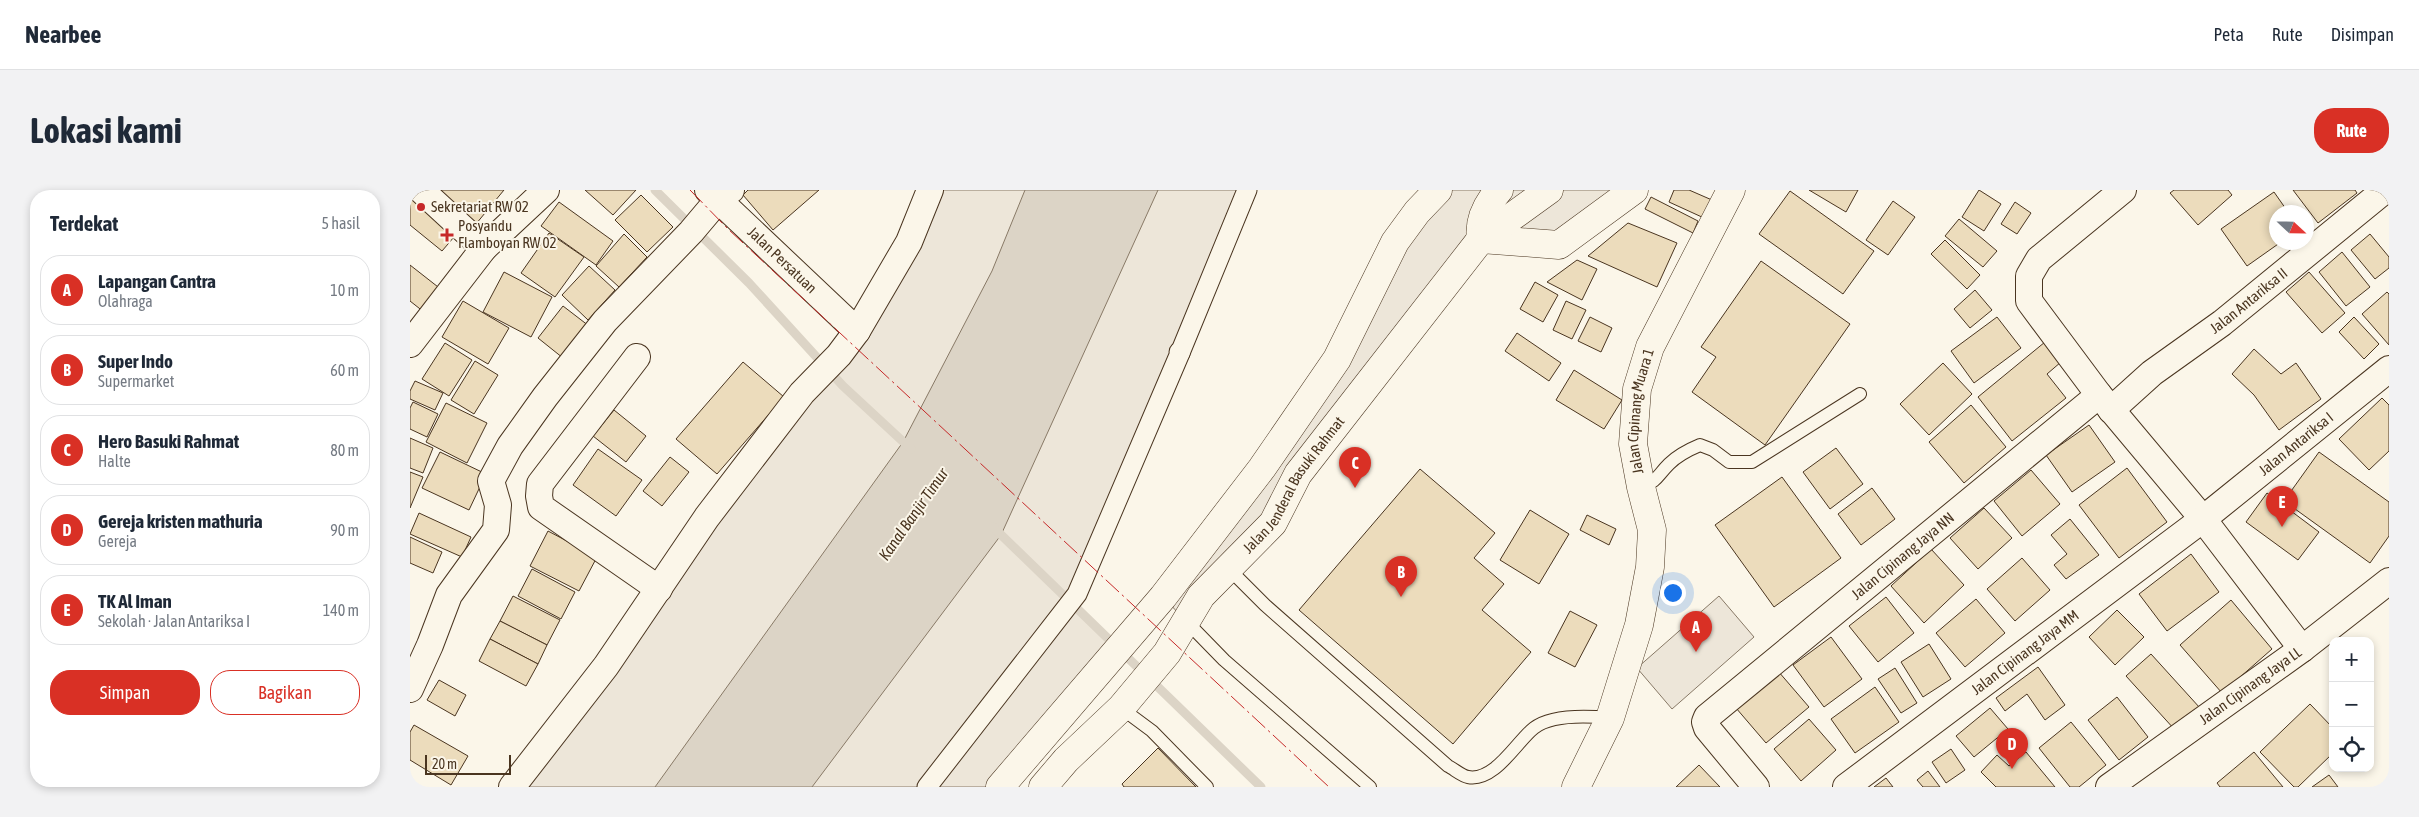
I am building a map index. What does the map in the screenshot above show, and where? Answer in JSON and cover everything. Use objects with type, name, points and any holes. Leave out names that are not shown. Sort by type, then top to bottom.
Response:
[{"type":"main road","points":[[1000,787],[1140,624],[1262,468],[1337,359],[1395,242],[1417,212],[1438,190]]},
{"type":"main road","points":[[1499,190],[1486,209],[1479,229],[1481,239],[1559,245],[1634,190]]},
{"type":"main road","name":"Jalan Jenderal Basuki Rahmat","points":[[1044,787],[1066,760],[1121,708],[1141,684],[1167,652],[1201,596],[1273,523],[1298,474],[1481,239],[1549,190]]},
{"type":"main road","name":"Jalan Cipinang Muara 1","points":[[1576,787],[1610,718],[1639,626],[1650,566],[1652,530],[1640,487],[1633,444],[1639,381],[1650,347],[1731,190]]},
{"type":"street","points":[[422,190],[484,248]]},
{"type":"street","points":[[410,344],[484,248],[546,190]]},
{"type":"street","points":[[512,787],[606,666],[707,517],[808,387],[839,355],[857,331],[908,242],[930,190]]},
{"type":"street","points":[[927,787],[1077,594],[1248,190]]},
{"type":"street","points":[[2123,190],[2039,259],[2029,276],[2027,289],[2029,300],[2105,402],[2203,519],[2302,649]]},
{"type":"street","name":"Jalan Antariksa II","points":[[2105,402],[2152,373],[2222,323],[2385,190]]},
{"type":"street","points":[[410,689],[450,595],[496,530],[499,516],[498,505],[491,482],[510,446],[545,397],[605,321],[711,205]]},
{"type":"street","name":"Jalan Persatuan","points":[[711,205],[857,331]]},
{"type":"street","points":[[637,357],[540,484],[539,496],[541,507],[659,588]]},
{"type":"street","name":"Jalan Antariksa I","points":[[2203,519],[2389,369]]},
{"type":"street","name":"Jalan Cipinang Jaya NN","points":[[1756,787],[1707,728],[1705,722],[1707,717],[2105,402]]},
{"type":"street","name":"Jalan Cipinang Jaya MM","points":[[1846,787],[2203,519]]},
{"type":"street","name":"Jalan Cipinang Jaya LL","points":[[2109,787],[2387,586]]},
{"type":"lane","points":[[1640,487],[1657,480],[1668,465],[1683,452],[1700,445],[1713,450],[1729,462],[1752,462],[1860,394]]},
{"type":"lane","points":[[1229,569],[1265,605],[1448,766],[1468,777],[1482,775],[1494,770],[1536,726],[1568,716],[1610,718]]},
{"type":"lane","points":[[1185,620],[1224,660],[1370,787]]},
{"type":"lane","points":[[1121,708],[1152,731],[1207,787]]},
{"type":"shaded area","points":[[936,190],[1247,190],[1077,594],[927,787],[512,787],[802,393]]},
{"type":"shaded area","points":[[1438,190],[1634,190],[1559,245],[1481,239],[1185,620],[1163,597]]},
{"type":"shaded area","points":[[1719,596],[1754,637],[1672,709],[1637,668]]},
{"type":"shaded area","points":[[1073,604],[1119,649],[1000,787],[929,787]]},
{"type":"water","name":"Kanal Banjir Timur","points":[[1025,190],[1158,190],[1001,535],[812,787],[655,787],[903,442],[992,271]]},
{"type":"building","name":"Sekretariat RW 02","points":[[410,190],[460,230],[442,251],[410,225]]},
{"type":"building","points":[[434,190],[504,190],[471,230]]},
{"type":"building","points":[[585,190],[636,190],[613,215]]},
{"type":"building","points":[[748,190],[819,190],[773,230],[743,195]]},
{"type":"building","points":[[1674,190],[1689,190],[1712,200],[1704,218],[1669,202]]},
{"type":"building","points":[[1809,190],[1858,190],[1846,212]]},
{"type":"building","points":[[1979,190],[2001,204],[1984,231],[1962,217]]},
{"type":"building","points":[[2174,190],[2228,190],[2232,195],[2198,225],[2170,193]]},
{"type":"building","points":[[2293,190],[2355,190],[2357,193],[2318,223],[2314,218],[2314,205],[2304,205]]},
{"type":"building","points":[[1790,191],[1874,251],[1843,294],[1759,234]]},
{"type":"building","points":[[2274,192],[2283,205],[2269,205],[2270,250],[2247,266],[2221,229]]},
{"type":"building","points":[[641,195],[673,227],[647,252],[615,220]]},
{"type":"building","points":[[1651,197],[1698,221],[1693,233],[1645,209]]},
{"type":"building","points":[[1893,201],[1915,217],[1888,255],[1866,240]]},
{"type":"building","points":[[559,202],[613,241],[596,265],[541,226]]},
{"type":"building","points":[[2015,202],[2031,213],[2017,234],[2001,224]]},
{"type":"building","points":[[1959,219],[1997,251],[1983,267],[1945,236]]},
{"type":"building","points":[[1628,223],[1677,243],[1657,287],[1588,256]]},
{"type":"building","points":[[549,233],[584,257],[555,297],[521,273]]},
{"type":"building","points":[[624,234],[647,257],[619,287],[596,266]]},
{"type":"building","points":[[2370,234],[2389,257],[2389,268],[2375,279],[2351,250]]},
{"type":"building","points":[[1945,240],[1980,275],[1967,289],[1931,254]]},
{"type":"building","points":[[2342,252],[2370,287],[2346,306],[2319,272]]},
{"type":"building","points":[[1577,260],[1597,269],[1582,300],[1547,282]]},
{"type":"building","points":[[1761,261],[1850,324],[1765,445],[1692,392],[1716,357],[1701,347]]},
{"type":"building","points":[[410,265],[447,294],[429,316],[410,301]]},
{"type":"building","points":[[589,266],[615,290],[588,320],[562,295]]},
{"type":"building","points":[[504,272],[552,297],[531,337],[483,312]]},
{"type":"building","points":[[2309,272],[2345,313],[2322,333],[2286,292]]},
{"type":"building","points":[[1535,282],[1558,295],[1543,322],[1520,309]]},
{"type":"building","points":[[1975,290],[1992,310],[1970,328],[1954,309]]},
{"type":"building","points":[[2387,292],[2389,294],[2389,345],[2362,314]]},
{"type":"building","points":[[463,301],[509,328],[488,364],[442,337]]},
{"type":"building","points":[[1566,301],[1586,310],[1572,339],[1553,330]]},
{"type":"building","points":[[563,306],[589,326],[563,358],[538,338]]},
{"type":"building","points":[[1590,317],[1612,328],[1601,352],[1578,341]]},
{"type":"building","points":[[1997,317],[2021,348],[1974,383],[1951,351]]},
{"type":"building","points":[[2354,317],[2379,344],[2364,359],[2339,332]]},
{"type":"building","points":[[1517,333],[1561,363],[1549,381],[1505,351]]},
{"type":"building","points":[[2045,342],[2061,362],[2047,374],[2066,398],[2012,441],[1978,397]]},
{"type":"building","points":[[445,343],[472,360],[449,396],[422,379]]},
{"type":"building","points":[[2254,349],[2281,374],[2296,363],[2321,399],[2279,430],[2254,395],[2232,374]]},
{"type":"building","points":[[475,361],[498,375],[474,414],[451,400]]},
{"type":"building","points":[[743,362],[784,397],[717,474],[676,439]]},
{"type":"building","points":[[1943,363],[1972,394],[1929,435],[1900,404]]},
{"type":"building","points":[[1574,370],[1622,400],[1604,429],[1556,400]]},
{"type":"building","points":[[415,381],[443,393],[435,410],[410,399],[410,391]]},
{"type":"building","points":[[2382,398],[2389,405],[2389,451],[2369,470],[2339,439]]},
{"type":"building","points":[[413,402],[438,414],[427,437],[410,429],[410,408]]},
{"type":"building","points":[[446,403],[487,423],[467,463],[426,442]]},
{"type":"building","points":[[1971,405],[2006,447],[1964,483],[1929,442]]},
{"type":"building","points":[[614,410],[646,436],[626,462],[593,436]]},
{"type":"building","points":[[2089,425],[2115,462],[2072,492],[2046,455]]},
{"type":"building","points":[[410,438],[433,448],[423,473],[410,468]]},
{"type":"building","points":[[1836,448],[1863,484],[1830,509],[1803,472]]},
{"type":"building","points":[[598,449],[642,480],[616,516],[573,485]]},
{"type":"building","points":[[440,452],[486,474],[469,510],[422,488]]},
{"type":"building","points":[[2319,452],[2389,502],[2389,536],[2370,563],[2284,501]]},
{"type":"building","points":[[670,457],[689,472],[662,506],[643,491]]},
{"type":"building","points":[[2127,468],[2167,522],[2119,558],[2079,505]]},
{"type":"building","points":[[1420,469],[1495,533],[1474,558],[1504,584],[1482,610],[1531,652],[1453,744],[1299,610]]},
{"type":"building","points":[[2031,470],[2060,504],[2022,536],[1994,501]]},
{"type":"building","points":[[410,472],[423,477],[410,508]]},
{"type":"building","points":[[1782,477],[1841,558],[1774,607],[1715,525]]},
{"type":"building","points":[[1872,488],[1895,519],[1861,545],[1838,514]]},
{"type":"building","points":[[2267,493],[2319,532],[2298,560],[2246,522]]},
{"type":"building","points":[[1984,508],[2012,538],[1978,569],[1950,538]]},
{"type":"building","points":[[1530,510],[1569,534],[1539,584],[1500,560]]},
{"type":"building","points":[[419,513],[471,537],[462,557],[410,534]]},
{"type":"building","points":[[1587,515],[1616,529],[1609,545],[1580,530]]},
{"type":"building","points":[[2070,519],[2099,555],[2066,579],[2054,565],[2067,554],[2051,535]]},
{"type":"building","points":[[548,531],[597,557],[579,591],[530,566]]},
{"type":"building","points":[[410,537],[442,552],[433,573],[410,563]]},
{"type":"building","points":[[1931,549],[1964,585],[1924,623],[1891,586]]},
{"type":"building","points":[[2191,554],[2219,592],[2167,631],[2139,594]]},
{"type":"building","points":[[2022,558],[2050,590],[2015,621],[1987,589]]},
{"type":"building","points":[[532,569],[575,592],[561,619],[518,596]]},
{"type":"building","points":[[513,596],[560,620],[547,645],[500,621]]},
{"type":"building","points":[[1886,597],[1914,633],[1878,662],[1849,626]]},
{"type":"building","points":[[1976,599],[2005,633],[1965,667],[1936,633]]},
{"type":"building","points":[[2231,600],[2272,649],[2222,693],[2180,645]]},
{"type":"building","points":[[2117,610],[2144,637],[2115,665],[2089,637]]},
{"type":"building","points":[[1570,611],[1597,625],[1575,667],[1548,653]]},
{"type":"building","points":[[500,621],[547,645],[538,664],[490,639]]},
{"type":"building","points":[[1831,637],[1862,679],[1824,707],[1793,665]]},
{"type":"building","points":[[490,639],[538,664],[526,686],[479,661]]},
{"type":"building","points":[[1929,644],[1951,679],[1923,697],[1901,662]]},
{"type":"building","points":[[2151,654],[2200,708],[2175,730],[2126,676]]},
{"type":"building","points":[[2038,667],[2065,705],[2045,720],[2027,694],[2005,711],[1996,698]]},
{"type":"building","points":[[1895,668],[1917,703],[1901,713],[1878,679]]},
{"type":"building","points":[[1778,671],[1809,707],[1766,743],[1736,708]]},
{"type":"building","points":[[439,680],[466,695],[455,716],[427,700]]},
{"type":"building","points":[[1875,687],[1899,722],[1855,753],[1831,719]]},
{"type":"building","points":[[2117,697],[2148,737],[2119,760],[2088,720]]},
{"type":"building","points":[[2310,704],[2329,724],[2329,757],[2298,787],[2294,787],[2260,752]]},
{"type":"building","points":[[1990,708],[2008,729],[1974,757],[1956,736]]},
{"type":"building","points":[[1809,719],[1836,750],[1801,781],[1774,749]]},
{"type":"building","points":[[2071,722],[2106,765],[2079,787],[2070,787],[2039,748]]},
{"type":"building","points":[[414,725],[468,756],[451,785],[410,760],[410,732]]},
{"type":"building","points":[[1158,748],[1196,787],[1124,787],[1122,784]]},
{"type":"building","points":[[1951,749],[1965,770],[1946,783],[1932,762]]},
{"type":"building","points":[[2026,752],[2055,787],[1996,787],[1981,772],[1997,755],[2009,766]]},
{"type":"building","points":[[2254,752],[2283,787],[2220,787],[2217,783]]},
{"type":"building","points":[[1699,765],[1720,787],[1676,787]]},
{"type":"building","points":[[1928,771],[1940,787],[1923,787],[1917,780]]},
{"type":"building","points":[[2329,775],[2338,787],[2312,787]]},
{"type":"building","points":[[1886,778],[1893,787],[1874,787]]},
{"type":"waterway","points":[[655,190],[749,283],[843,386],[911,449]]},
{"type":"waterway","points":[[993,527],[1261,787]]},
{"type":"power","points":[[690,190],[728,229],[1329,787]]},
{"type":"place","name":"Sekretariat RW 02","points":[[421,207]]},
{"type":"place","name":"Posyandu Flamboyan RW 02","points":[[447,235]]},
{"type":"place","name":"Hero Basuki Rahmat","points":[[1355,488]]},
{"type":"place","name":"TK Al Iman","points":[[2282,527]]},
{"type":"place","name":"Super Indo","points":[[1401,597]]},
{"type":"place","name":"Lapangan Cantra","points":[[1696,652]]},
{"type":"place","name":"Gereja kristen mathuria","points":[[2012,769]]}]
